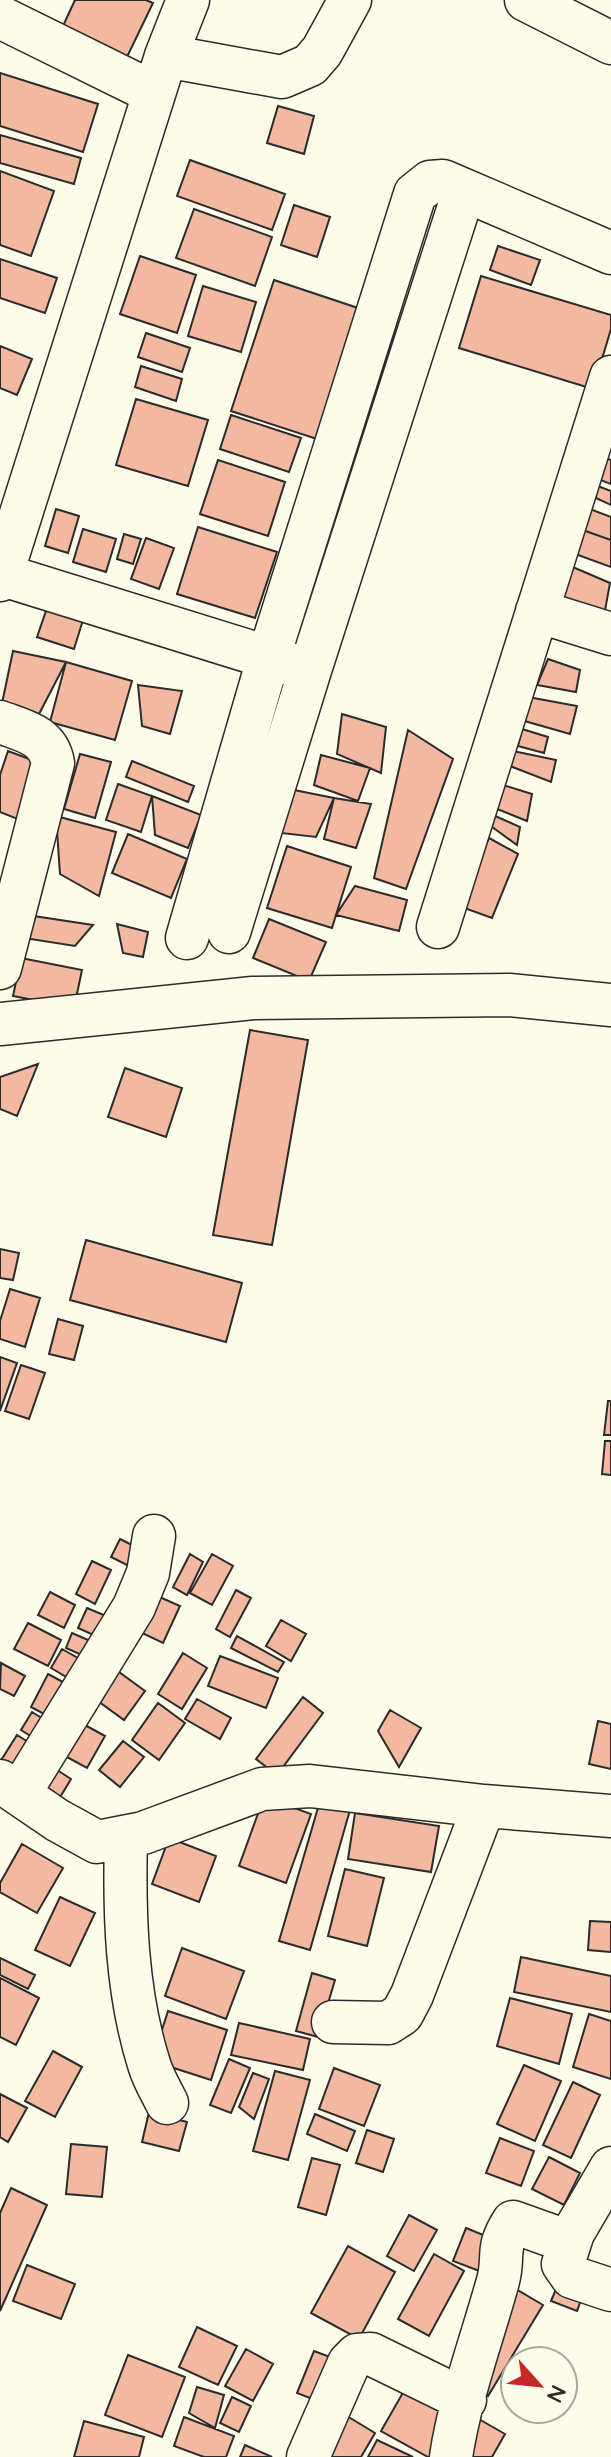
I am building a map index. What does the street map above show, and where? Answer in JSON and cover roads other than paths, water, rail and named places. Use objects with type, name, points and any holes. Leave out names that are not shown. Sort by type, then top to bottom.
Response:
[{"type":"street","points":[[188,0],[160,74],[17,520],[2,577],[310,670]]},
{"type":"street","points":[[0,17],[160,74],[282,77],[310,65],[322,51],[350,0]]},
{"type":"street","points":[[526,0],[611,43]]},
{"type":"street","points":[[187,938],[269,656],[415,194],[430,182],[443,181],[611,253]]},
{"type":"street","points":[[229,932],[464,191]]},
{"type":"street","points":[[438,927],[611,377]]},
{"type":"street","points":[[537,611],[611,634]]},
{"type":"street","points":[[0,722],[44,741],[51,751],[53,763],[0,968]]},
{"type":"street","points":[[0,1024],[253,998],[509,995],[611,1005]]},
{"type":"street","points":[[154,1536],[148,1573],[134,1607],[9,1788],[57,1820],[97,1842],[126,1837],[262,1789],[310,1786],[484,1806],[611,1816]]},
{"type":"street","points":[[333,2022],[388,2023],[402,2014],[484,1806]]},
{"type":"street","points":[[126,1837],[124,1909],[137,2017],[149,2068],[167,2103]]},
{"type":"street","points":[[611,2168],[563,2258],[572,2277],[611,2290]]},
{"type":"street","points":[[451,2457],[470,2369],[499,2275],[501,2241],[513,2222],[569,2242]]},
{"type":"street","points":[[308,2457],[349,2363],[357,2355],[371,2354],[465,2400]]}]
